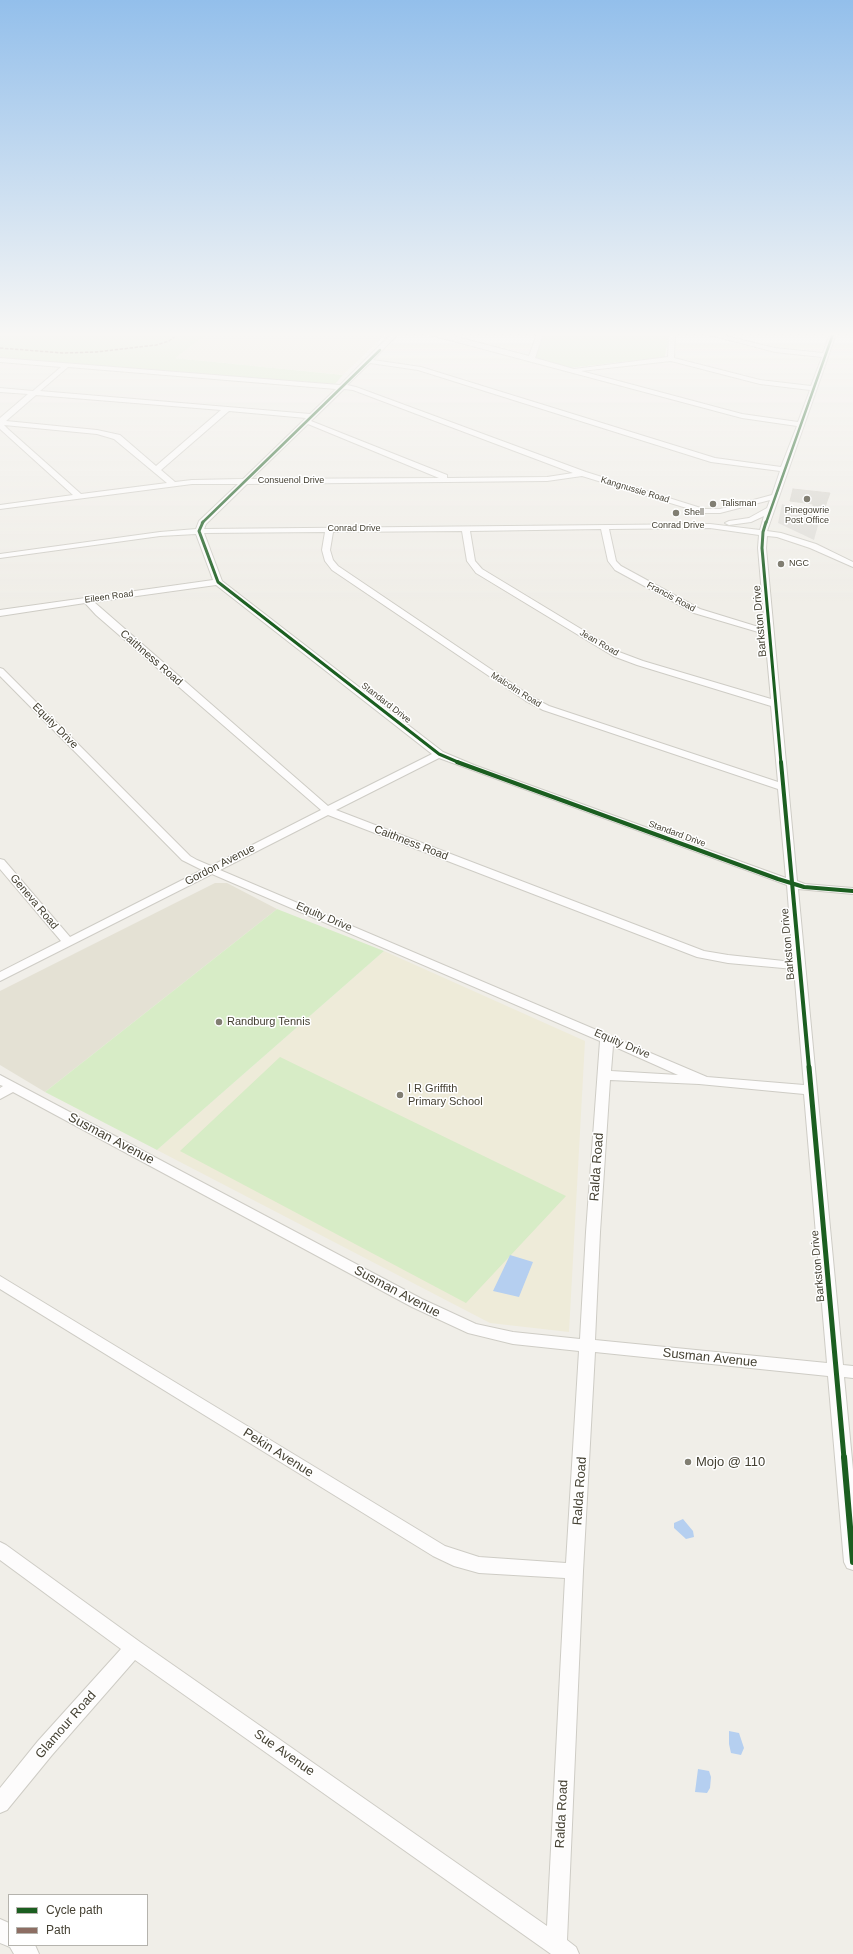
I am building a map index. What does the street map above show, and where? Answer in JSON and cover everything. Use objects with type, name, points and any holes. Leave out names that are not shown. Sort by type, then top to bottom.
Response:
[{"type":"street","points":[[1,425],[6,432],[80,497]]},
{"type":"street","points":[[24,425],[97,432],[112,435],[117,437],[157,469],[173,484]]},
{"type":"street","points":[[157,469],[208,425]]},
{"type":"street","points":[[218,582],[199,531],[202,523],[303,425]]},
{"type":"street","points":[[323,425],[449,479]]},
{"type":"street","name":"Kangnussie Road","points":[[453,425],[583,474],[698,510],[709,512],[775,496]]},
{"type":"street","points":[[602,425],[714,460],[786,470]]},
{"type":"street","name":"Barkston Drive","points":[[801,425],[786,470],[769,512],[764,530],[762,546],[853,1562]]},
{"type":"street","name":"Consuenol Drive","points":[[0,507],[173,484],[246,481],[547,479],[583,474]]},
{"type":"street","points":[[686,526],[699,519],[700,514],[698,510]]},
{"type":"street","points":[[724,524],[751,520],[769,512],[777,528],[793,538]]},
{"type":"street","name":"Conrad Drive","points":[[710,526],[724,524],[764,530]]},
{"type":"street","name":"Conrad Drive","points":[[0,556],[160,534],[199,531],[686,526],[710,526],[744,530],[764,530]]},
{"type":"street","name":"Francis Road","points":[[604,527],[612,561],[618,568],[697,611],[770,633]]},
{"type":"street","name":"Jean Road","points":[[466,528],[471,561],[479,571],[616,654],[640,663],[776,704]]},
{"type":"street","name":"Malcolm Road","points":[[329,529],[326,550],[329,562],[335,568],[528,699],[546,708],[783,788]]},
{"type":"street","points":[[744,530],[762,546],[773,541],[793,538]]},
{"type":"street","points":[[764,530],[793,538],[853,565]]},
{"type":"street","name":"Eileen Road","points":[[0,613],[218,582]]},
{"type":"street","name":"Standard Drive","points":[[218,582],[440,754],[470,768],[792,884],[817,889],[853,891]]},
{"type":"street","name":"Caithness Road","points":[[87,600],[99,613],[328,811],[696,952],[717,957],[800,966]]},
{"type":"street","name":"Equity Drive","points":[[0,671],[186,858],[705,1081]]},
{"type":"street","name":"Gordon Avenue","points":[[0,977],[440,754]]},
{"type":"street","name":"Geneva Road","points":[[0,862],[68,942]]},
{"type":"street","name":"Ralda Road","points":[[563,1949],[574,1571],[607,1038]]},
{"type":"street","name":"Equity Drive","points":[[604,1075],[705,1081],[811,1090]]},
{"type":"street","points":[[0,1094],[6,1082]]},
{"type":"street","name":"Susman Avenue","points":[[6,1082],[417,1303],[450,1319],[493,1335],[588,1347],[853,1372]]},
{"type":"street","name":"Pekin Avenue","points":[[0,1282],[439,1551],[454,1558],[479,1565],[574,1571]]},
{"type":"street","name":"Sue Avenue","points":[[0,1550],[134,1648],[563,1949]]},
{"type":"street","name":"Glamour Road","points":[[0,1804],[46,1748],[134,1648]]},
{"type":"street","points":[[0,1929],[8,1936]]},
{"type":"street","points":[[19,1946],[29,1954]]},
{"type":"shaded area","points":[[782,504],[820,518],[814,540],[778,523]]},
{"type":"shaded area","points":[[215,883],[227,883],[277,909],[45,1092],[0,1065],[0,991]]},
{"type":"shaded area","name":"I R Griffith Primary School","points":[[384,951],[585,1041],[569,1332],[490,1323],[157,1150]]},
{"type":"green space","name":"Randburg Tennis","points":[[277,909],[384,951],[157,1150],[45,1092]]},
{"type":"green space","points":[[280,1057],[566,1196],[466,1303],[180,1151]]},
{"type":"water","points":[[510,1255],[533,1262],[519,1297],[493,1291]]},
{"type":"water","points":[[683,1519],[693,1531],[694,1537],[686,1539],[674,1528],[674,1523]]},
{"type":"water","points":[[729,1731],[739,1733],[744,1748],[741,1755],[731,1753]]},
{"type":"water","points":[[698,1769],[709,1771],[711,1777],[710,1788],[707,1793],[695,1792]]},
{"type":"building","name":"Pinegowrie Post Office","points":[[793,489],[830,493],[825,507],[813,506],[813,504],[790,501]]},
{"type":"cycle path","points":[[303,425],[202,523],[199,531],[218,582],[439,754],[470,767],[778,879],[804,887],[853,891]]},
{"type":"cycle path","points":[[800,425],[768,515],[763,532],[762,548],[853,1562]]},
{"type":"place","name":"Pinegowrie Post Office","points":[[807,499]]},
{"type":"place","name":"Talisman","points":[[713,504]]},
{"type":"place","name":"Shell","points":[[676,513]]},
{"type":"place","name":"NGC","points":[[781,564]]},
{"type":"place","name":"Randburg Tennis","points":[[219,1022]]},
{"type":"place","name":"I R Griffith Primary School","points":[[400,1095]]},
{"type":"place","name":"Mojo @ 110","points":[[688,1462]]}]
